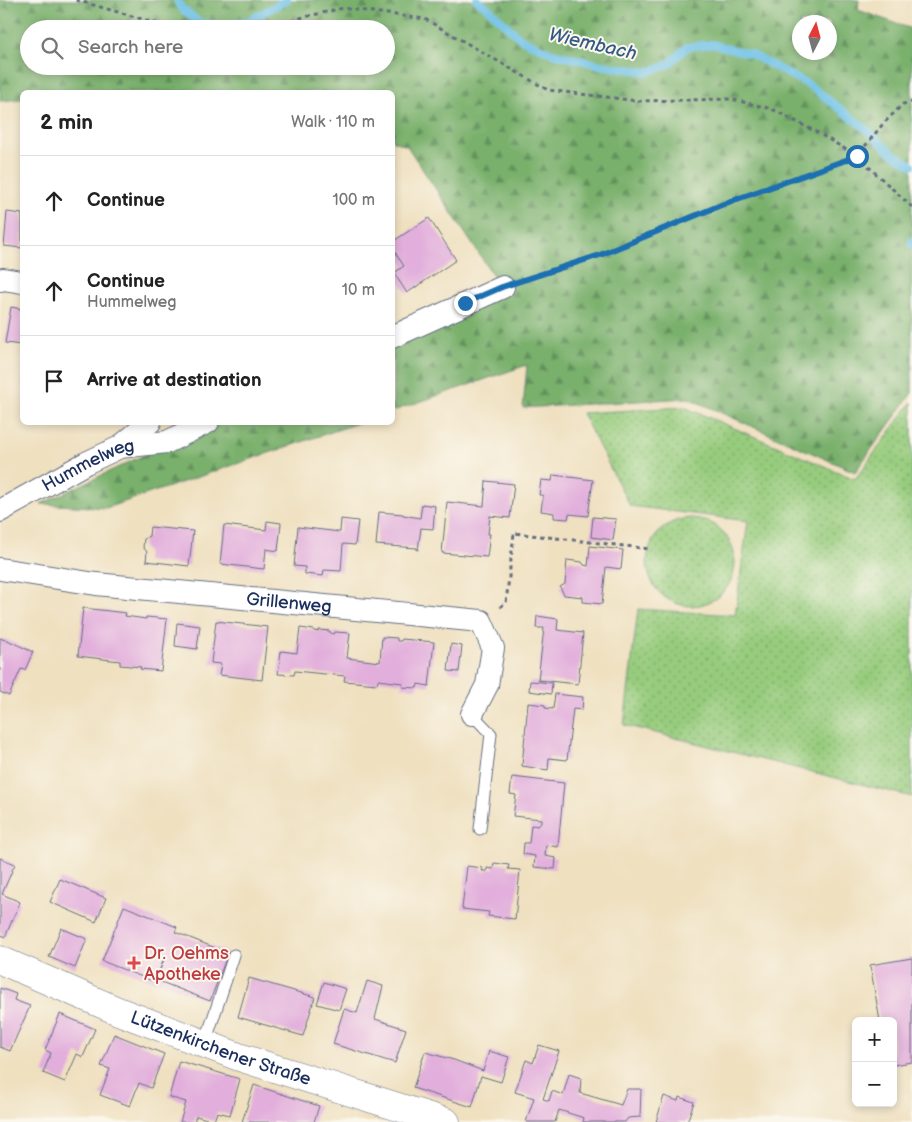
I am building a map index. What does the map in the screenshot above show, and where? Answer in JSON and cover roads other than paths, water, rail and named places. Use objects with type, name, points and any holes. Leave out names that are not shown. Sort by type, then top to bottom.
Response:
[{"type":"main road","name":"Lützenkirchener Straße","points":[[0,960],[118,1011],[239,1057],[446,1122]]},
{"type":"street","points":[[0,280],[20,282]]},
{"type":"street","points":[[395,336],[502,287]]},
{"type":"street","points":[[120,447],[146,425]]},
{"type":"street","name":"Hummelweg","points":[[0,510],[86,463],[120,447],[167,442],[202,425]]},
{"type":"street","name":"Grillenweg","points":[[0,568],[96,584],[481,621],[493,648],[487,685],[472,714]]},
{"type":"lane","points":[[472,714],[491,734],[480,829]]},
{"type":"lane","points":[[205,1044],[234,955]]},
{"type":"waterway","name":"Wiembach","points":[[177,0],[181,8],[196,20]]},
{"type":"waterway","name":"Wiembach","points":[[250,20],[287,0]]},
{"type":"waterway","name":"Wiembach","points":[[477,0],[521,39],[552,53],[600,65],[647,72],[668,65],[687,47],[712,44],[751,54],[809,85],[865,128],[892,153],[912,165]]},
{"type":"place","name":"Dr. Oehms Apotheke","points":[[134,963]]}]
